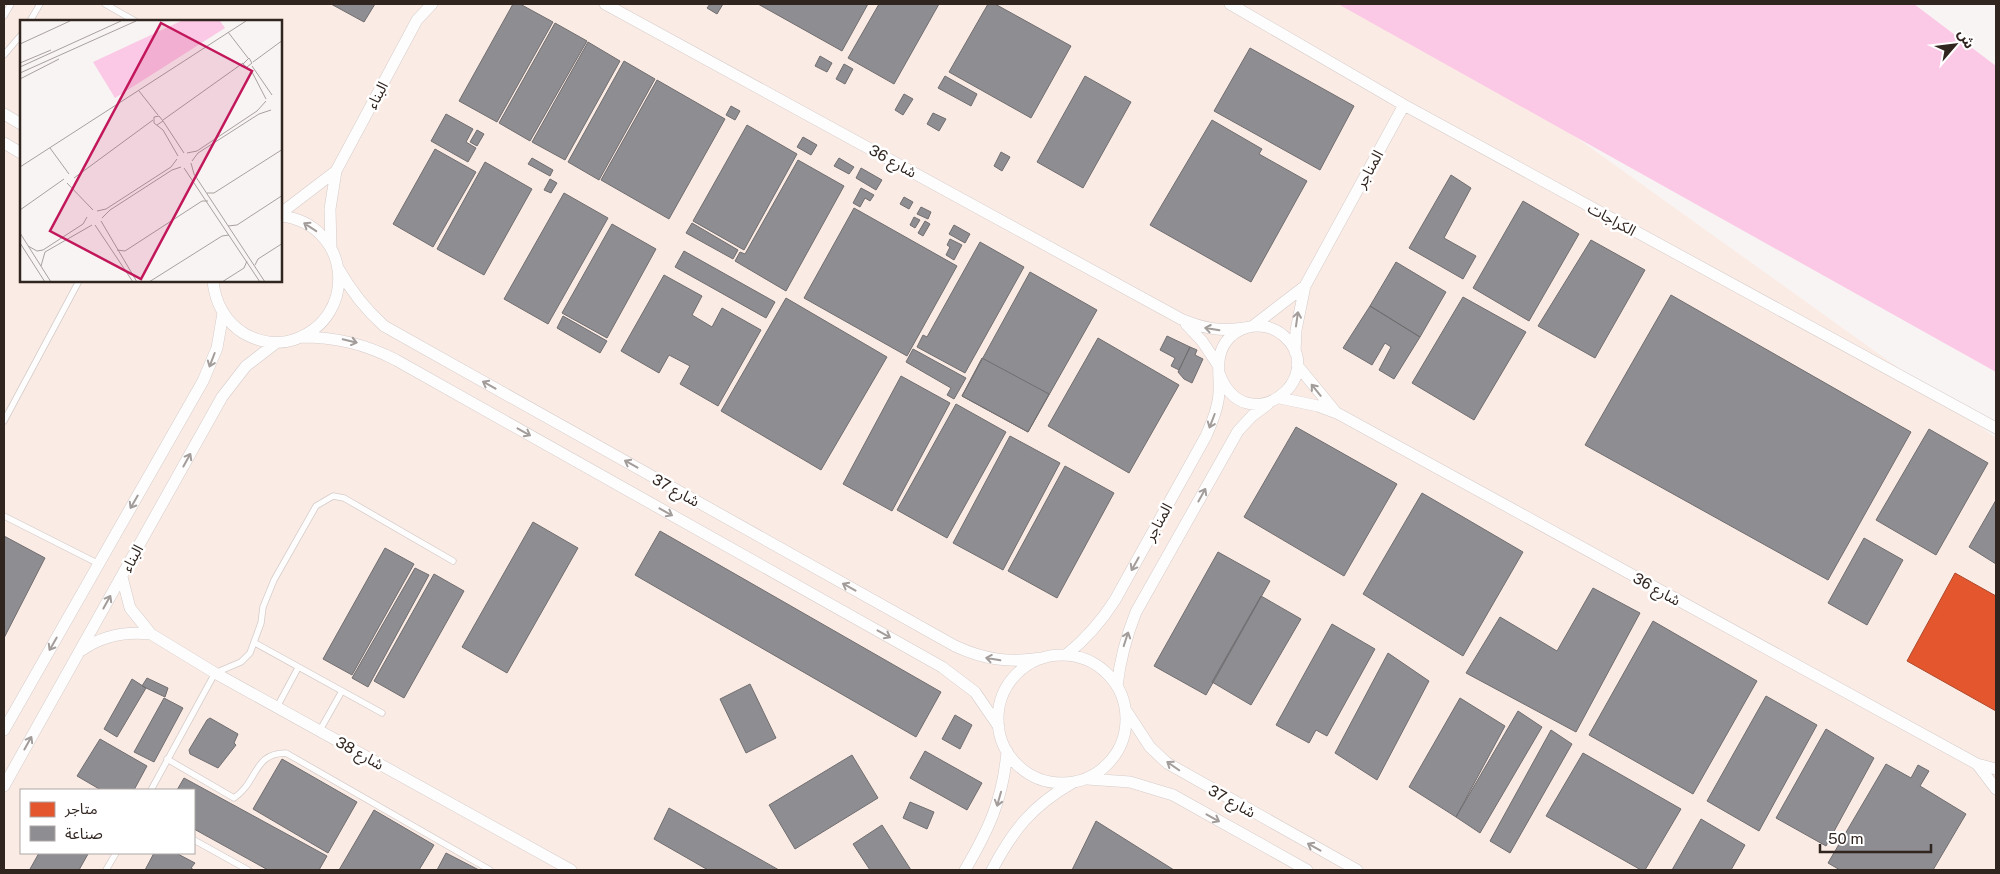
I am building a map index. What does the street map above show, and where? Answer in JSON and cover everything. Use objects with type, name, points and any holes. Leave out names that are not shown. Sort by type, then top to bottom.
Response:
[{"type":"street","name":"البناء","points":[[331,248],[330,209],[336,171],[417,20],[421,4]]},
{"type":"street","name":"البناء","points":[[417,20],[432,4]]},
{"type":"street","name":"شارع 36","points":[[605,4],[1181,319],[1199,326],[1218,330],[1248,327]]},
{"type":"street","name":"الكراجات","points":[[1230,4],[1404,105],[1996,428]]},
{"type":"street","name":"المناجر","points":[[1295,352],[1297,322],[1305,286],[1404,105]]},
{"type":"street","points":[[4,114],[20,123]]},
{"type":"street","points":[[4,143],[20,152]]},
{"type":"street","name":"البناء","points":[[282,214],[336,171]]},
{"type":"street","points":[[213,282],[218,304],[223,313],[240,331],[251,338],[276,343],[301,337],[321,324],[334,304],[338,292],[338,268],[331,248],[317,231],[308,225],[282,215]]},
{"type":"street","name":"شارع 37","points":[[338,268],[350,290],[365,310],[384,326],[955,646],[975,655],[997,660],[1019,661],[1042,658]]},
{"type":"street","name":"المناجر","points":[[1248,327],[1305,286]]},
{"type":"street","name":"البناء","points":[[4,730],[207,373],[217,348],[223,313]]},
{"type":"street","name":"شارع 36","points":[[1181,319],[1202,340],[1219,369]]},
{"type":"street","points":[[1266,326],[1279,331],[1289,340],[1295,352],[1297,365],[1295,378],[1289,389],[1280,398],[1268,404],[1255,405],[1243,402],[1232,395],[1224,385],[1219,369],[1220,353],[1225,342],[1234,333],[1248,327],[1266,326]]},
{"type":"street","name":"شارع 37","points":[[301,337],[326,337],[350,341],[374,348],[396,360],[942,667],[975,692],[998,727]]},
{"type":"street","name":"البناء","points":[[4,786],[222,397],[246,366],[276,343]]},
{"type":"street","name":"شارع 36","points":[[1297,365],[1336,413]]},
{"type":"street","name":"المناجر","points":[[1066,655],[1090,633],[1115,600],[1206,436],[1215,416],[1219,395],[1219,369]]},
{"type":"street","name":"شارع 36","points":[[1280,398],[1318,406],[1336,413],[1977,764],[1996,769]]},
{"type":"street","name":"المناجر","points":[[1117,686],[1126,636],[1136,612],[1238,432],[1252,416],[1268,404]]},
{"type":"street","name":"شارع 38","points":[[122,577],[130,608],[151,634],[215,673],[571,870]]},
{"type":"street","name":"شارع 38","points":[[79,652],[90,644],[113,635],[138,632],[151,634]]},
{"type":"street","points":[[1066,655],[1078,657],[1100,668],[1117,686],[1125,709],[1124,734],[1117,751],[1106,766],[1085,779],[1073,782],[1047,782],[1024,770],[1007,751],[998,727],[1000,702],[1011,680],[1025,667],[1042,658],[1066,655]]},
{"type":"street","name":"شارع 37","points":[[1125,709],[1150,747],[1167,763],[1357,870]]},
{"type":"street","points":[[965,870],[994,814],[1001,794],[1007,751]]},
{"type":"street","name":"شارع 36","points":[[1977,764],[1996,789]]},
{"type":"street","name":"شارع 37","points":[[1085,779],[1130,782],[1173,795],[1307,870]]},
{"type":"street","points":[[992,870],[1015,830],[1032,811],[1051,795],[1073,782]]},
{"type":"lane","points":[[4,16],[11,4]]},
{"type":"lane","points":[[31,20],[40,4]]},
{"type":"lane","points":[[105,4],[133,20]]},
{"type":"lane","points":[[4,55],[20,36]]},
{"type":"lane","points":[[4,421],[78,282]]},
{"type":"lane","points":[[151,789],[215,673],[241,662],[250,653],[261,623],[263,607],[274,580],[316,506],[333,496],[344,498],[453,560]]},
{"type":"lane","points":[[4,516],[98,564]]},
{"type":"lane","points":[[255,643],[382,713]]},
{"type":"lane","points":[[277,706],[298,668]]},
{"type":"lane","points":[[320,730],[342,691]]},
{"type":"lane","points":[[167,759],[234,798],[246,790],[264,758],[276,753],[286,753],[490,870]]},
{"type":"lane","points":[[195,841],[248,870]]},
{"type":"lane","points":[[106,870],[115,854]]},
{"type":"shaded area","points":[[4,4],[1390,4],[1996,438],[1996,870],[4,870]]},
{"type":"shaded area","points":[[1338,4],[1914,4],[1996,66],[1996,372]]},
{"type":"building: متاجر","points":[[1955,573],[1996,596],[1996,711],[1907,661]]},
{"type":"building: صناعة","points":[[331,4],[375,4],[364,22]]},
{"type":"building: صناعة","points":[[513,4],[520,4],[553,22],[497,122],[459,101]]},
{"type":"building: صناعة","points":[[710,4],[723,4],[717,14],[707,8]]},
{"type":"building: صناعة","points":[[758,4],[868,4],[842,51]]},
{"type":"building: صناعة","points":[[879,4],[939,4],[894,84],[848,58]]},
{"type":"building: صناعة","points":[[988,4],[995,4],[1071,46],[1031,118],[949,72]]},
{"type":"building: صناعة","points":[[555,23],[587,41],[530,141],[499,123]]},
{"type":"building: صناعة","points":[[588,42],[620,61],[565,160],[532,142]]},
{"type":"building: صناعة","points":[[1250,48],[1354,106],[1320,170],[1214,111]]},
{"type":"building: صناعة","points":[[820,56],[832,63],[827,72],[815,66]]},
{"type":"building: صناعة","points":[[624,61],[655,79],[599,180],[568,162]]},
{"type":"building: صناعة","points":[[844,64],[853,69],[845,84],[836,79]]},
{"type":"building: صناعة","points":[[945,76],[977,94],[971,106],[938,88]]},
{"type":"building: صناعة","points":[[1085,76],[1131,102],[1083,188],[1037,162]]},
{"type":"building: صناعة","points":[[657,80],[725,119],[669,219],[601,180]]},
{"type":"building: صناعة","points":[[904,94],[913,99],[903,115],[895,110]]},
{"type":"building: صناعة","points":[[731,106],[740,111],[735,120],[726,115]]},
{"type":"building: صناعة","points":[[933,113],[946,119],[939,131],[927,124]]},
{"type":"building: صناعة","points":[[446,114],[473,129],[466,142],[476,148],[468,162],[431,141]]},
{"type":"building: صناعة","points":[[1212,120],[1262,149],[1259,154],[1307,181],[1251,282],[1150,225]]},
{"type":"building: صناعة","points":[[747,125],[797,154],[744,250],[693,221]]},
{"type":"building: صناعة","points":[[477,130],[484,134],[477,146],[470,142]]},
{"type":"building: صناعة","points":[[803,137],[817,145],[811,155],[797,147]]},
{"type":"building: صناعة","points":[[435,149],[476,172],[433,247],[393,224]]},
{"type":"building: صناعة","points":[[1001,152],[1010,157],[1002,171],[994,166]]},
{"type":"building: صناعة","points":[[532,158],[553,170],[550,176],[528,164]]},
{"type":"building: صناعة","points":[[839,158],[854,167],[849,174],[834,166]]},
{"type":"building: صناعة","points":[[798,160],[844,186],[786,291],[735,261],[740,252],[745,254]]},
{"type":"building: صناعة","points":[[485,162],[532,189],[484,275],[437,249]]},
{"type":"building: صناعة","points":[[861,168],[882,180],[876,190],[856,178]]},
{"type":"building: صناعة","points":[[1451,175],[1471,188],[1444,238],[1476,256],[1463,279],[1409,248]]},
{"type":"building: صناعة","points":[[550,179],[557,183],[551,193],[544,190]]},
{"type":"building: صناعة","points":[[861,188],[874,195],[870,201],[865,198],[860,207],[853,203]]},
{"type":"building: صناعة","points":[[564,193],[608,218],[548,324],[504,299]]},
{"type":"building: صناعة","points":[[904,197],[913,202],[909,209],[900,204]]},
{"type":"building: صناعة","points":[[1523,201],[1579,234],[1529,321],[1473,288]]},
{"type":"building: صناعة","points":[[921,207],[931,212],[928,219],[917,214]]},
{"type":"building: صناعة","points":[[854,208],[957,266],[907,356],[804,298]]},
{"type":"building: صناعة","points":[[914,217],[920,220],[915,228],[910,225]]},
{"type":"building: صناعة","points":[[925,221],[930,224],[923,236],[918,233]]},
{"type":"building: صناعة","points":[[692,223],[738,250],[733,259],[686,233]]},
{"type":"building: صناعة","points":[[612,224],[656,249],[607,338],[562,313]]},
{"type":"building: صناعة","points":[[954,225],[970,234],[965,243],[949,234]]},
{"type":"building: صناعة","points":[[950,239],[962,245],[954,260],[946,255],[950,247],[947,245]]},
{"type":"building: صناعة","points":[[1591,240],[1645,270],[1595,358],[1538,326]]},
{"type":"building: صناعة","points":[[980,242],[1024,267],[965,373],[917,347],[923,335],[927,337]]},
{"type":"building: صناعة","points":[[684,251],[775,302],[766,318],[675,267]]},
{"type":"building: صناعة","points":[[1396,262],[1446,292],[1420,337],[1370,306]]},
{"type":"building: صناعة","points":[[1030,272],[1097,310],[1028,432],[962,396]]},
{"type":"building: صناعة","points":[[664,275],[702,296],[692,315],[712,327],[722,308],[761,330],[718,406],[680,384],[690,366],[669,355],[659,373],[621,351]]},
{"type":"building: صناعة","points":[[1671,295],[1911,432],[1828,580],[1585,445]]},
{"type":"building: صناعة","points":[[1463,297],[1526,332],[1474,420],[1412,383]]},
{"type":"building: صناعة","points":[[786,298],[887,357],[821,470],[721,411]]},
{"type":"building: صناعة","points":[[1370,306],[1420,337],[1394,379],[1379,370],[1391,347],[1385,343],[1372,365],[1343,348]]},
{"type":"building: صناعة","points":[[563,316],[607,341],[600,353],[557,328]]},
{"type":"building: صناعة","points":[[1167,336],[1190,347],[1179,370],[1171,366],[1175,358],[1160,350]]},
{"type":"building: صناعة","points":[[1098,338],[1179,385],[1129,473],[1048,426]]},
{"type":"building: صناعة","points":[[1190,347],[1197,350],[1195,355],[1203,359],[1192,383],[1184,379],[1178,372]]},
{"type":"building: صناعة","points":[[913,349],[966,378],[954,399],[947,395],[951,388],[906,362]]},
{"type":"building: صناعة","points":[[982,358],[1049,394],[1028,432],[962,396]]},
{"type":"building: صناعة","points":[[901,376],[950,403],[892,511],[843,484]]},
{"type":"building: صناعة","points":[[956,404],[1006,432],[947,538],[897,510]]},
{"type":"building: صناعة","points":[[1296,427],[1397,484],[1344,576],[1244,517]]},
{"type":"building: صناعة","points":[[1929,429],[1988,463],[1936,555],[1876,520]]},
{"type":"building: صناعة","points":[[1010,436],[1060,463],[1003,570],[953,543]]},
{"type":"building: صناعة","points":[[1065,466],[1114,493],[1057,598],[1008,571]]},
{"type":"building: صناعة","points":[[1422,493],[1523,552],[1463,656],[1363,594]]},
{"type":"building: صناعة","points":[[1996,500],[1996,564],[1969,547]]},
{"type":"building: صناعة","points":[[533,522],[578,548],[507,673],[462,647]]},
{"type":"building: صناعة","points":[[660,531],[941,692],[916,737],[635,575]]},
{"type":"building: صناعة","points":[[4,536],[45,558],[4,638]]},
{"type":"building: صناعة","points":[[1864,538],[1903,560],[1867,625],[1828,603]]},
{"type":"building: صناعة","points":[[385,548],[414,564],[352,675],[323,659]]},
{"type":"building: صناعة","points":[[1218,552],[1270,581],[1206,695],[1154,666]]},
{"type":"building: صناعة","points":[[415,568],[429,575],[368,687],[352,678]]},
{"type":"building: صناعة","points":[[434,574],[464,591],[404,698],[374,681]]},
{"type":"building: صناعة","points":[[1593,588],[1640,613],[1576,732],[1466,673],[1500,617],[1557,651]]},
{"type":"building: صناعة","points":[[1261,596],[1301,619],[1251,705],[1212,682]]},
{"type":"building: صناعة","points":[[1653,621],[1757,681],[1693,794],[1589,735]]},
{"type":"building: صناعة","points":[[1332,624],[1375,649],[1327,736],[1316,730],[1309,743],[1276,725]]},
{"type":"building: صناعة","points":[[1388,653],[1429,681],[1377,780],[1335,753]]},
{"type":"building: صناعة","points":[[147,678],[168,688],[165,697],[142,686]]},
{"type":"building: صناعة","points":[[132,679],[146,688],[117,737],[104,729]]},
{"type":"building: صناعة","points":[[750,684],[776,738],[746,753],[720,699]]},
{"type":"building: صناعة","points":[[1766,696],[1817,725],[1759,831],[1707,801]]},
{"type":"building: صناعة","points":[[164,698],[183,708],[154,762],[134,752]]},
{"type":"building: صناعة","points":[[1460,698],[1505,726],[1456,817],[1409,787]]},
{"type":"building: صناعة","points":[[1518,711],[1542,727],[1480,833],[1456,817]]},
{"type":"building: صناعة","points":[[955,715],[972,725],[960,749],[942,739]]},
{"type":"building: صناعة","points":[[210,718],[238,734],[234,743],[236,745],[218,768],[190,754],[189,750]]},
{"type":"building: صناعة","points":[[1826,729],[1874,758],[1826,846],[1776,818]]},
{"type":"building: صناعة","points":[[1551,730],[1572,744],[1510,853],[1490,841]]},
{"type":"building: صناعة","points":[[100,739],[147,766],[135,789],[99,789],[77,776]]},
{"type":"building: صناعة","points":[[925,751],[982,783],[967,810],[910,778]]},
{"type":"building: صناعة","points":[[1583,753],[1681,809],[1645,870],[1641,870],[1546,816]]},
{"type":"building: صناعة","points":[[852,755],[878,798],[795,849],[769,805]]},
{"type":"building: صناعة","points":[[282,759],[357,802],[328,853],[253,809]]},
{"type":"building: صناعة","points":[[1886,764],[1911,778],[1918,765],[1929,771],[1920,786],[1966,814],[1933,870],[1840,870],[1828,863]]},
{"type":"building: صناعة","points":[[184,778],[327,856],[319,870],[268,870],[195,830],[195,789],[178,789]]},
{"type":"building: صناعة","points":[[910,802],[934,812],[927,829],[903,818]]},
{"type":"building: صناعة","points":[[669,808],[779,870],[708,870],[654,839]]},
{"type":"building: صناعة","points":[[374,810],[434,845],[419,870],[339,870]]},
{"type":"building: صناعة","points":[[1701,819],[1745,845],[1731,870],[1672,870]]},
{"type":"building: صناعة","points":[[1096,821],[1174,870],[1072,870]]},
{"type":"building: صناعة","points":[[882,825],[911,870],[870,870],[853,844]]},
{"type":"building: صناعة","points":[[446,853],[479,870],[437,870]]},
{"type":"building: صناعة","points":[[38,854],[88,854],[79,870],[30,869]]},
{"type":"building: صناعة","points":[[153,854],[178,854],[195,863],[191,868],[194,870],[145,870]]}]
